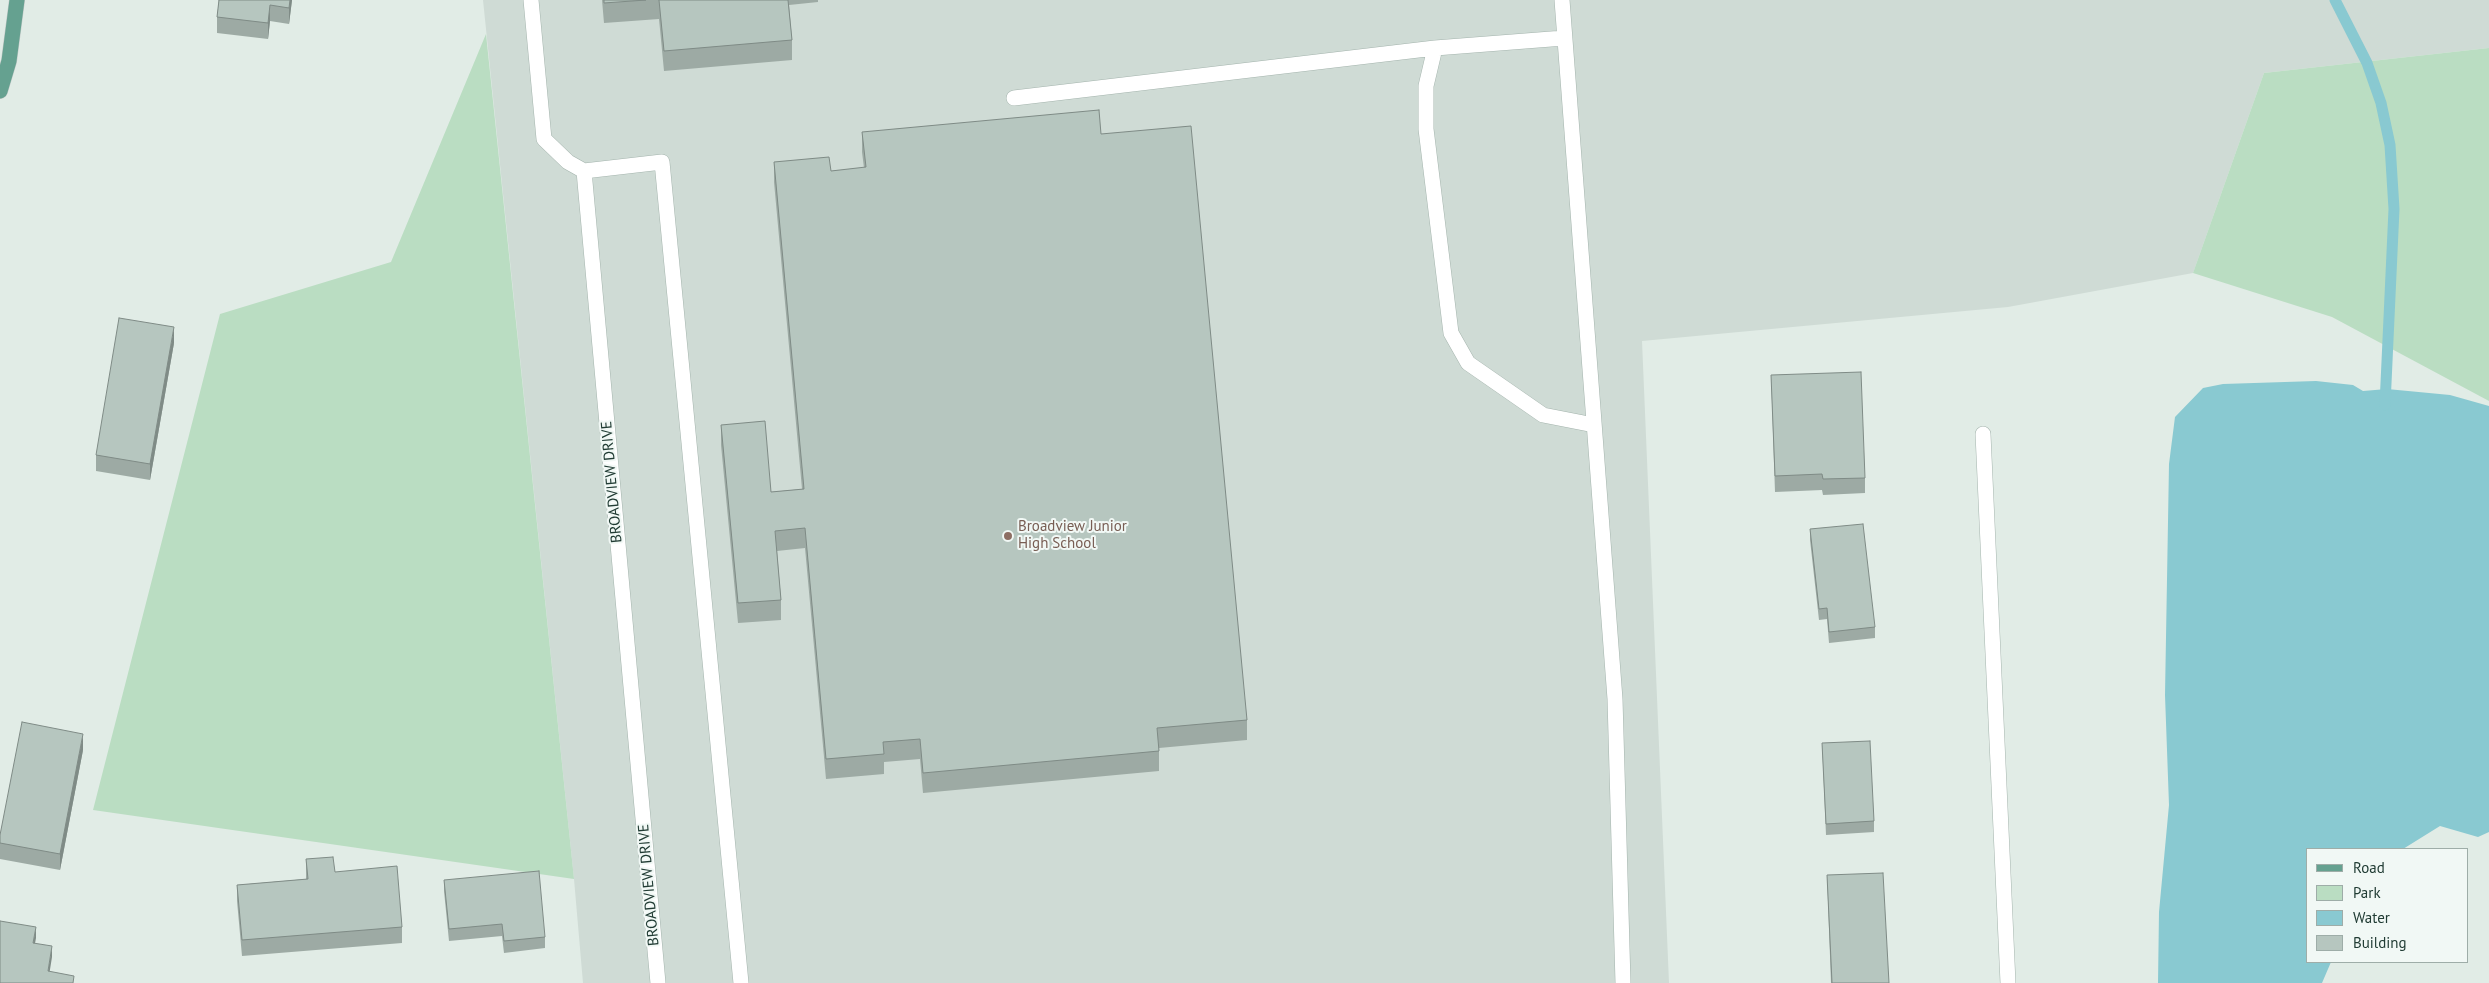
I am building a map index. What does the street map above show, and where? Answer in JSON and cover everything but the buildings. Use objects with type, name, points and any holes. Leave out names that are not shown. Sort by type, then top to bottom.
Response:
[{"type":"main road","points":[[0,91],[9,61],[17,0]]},
{"type":"street","points":[[531,0],[544,139],[568,162],[584,171],[662,162],[741,983]]},
{"type":"street","points":[[1562,0],[1615,699],[1623,983]]},
{"type":"street","points":[[1014,98],[1435,48],[1564,38]]},
{"type":"street","points":[[1435,48],[1426,86],[1426,129],[1451,333],[1468,363],[1543,415],[1594,425]]},
{"type":"street","name":"BROADVIEW DRIVE","points":[[584,171],[658,983]]},
{"type":"street","points":[[1982,434],[2008,983]]},
{"type":"shaded area","points":[[483,0],[2489,0],[2489,48],[2264,73],[2193,273],[2008,307],[1642,341],[1669,983],[583,983],[574,879]]},
{"type":"green space","points":[[486,34],[574,879],[93,810],[220,314],[391,262]]},
{"type":"green space","points":[[2489,48],[2489,401],[2332,317],[2193,273],[2264,73]]},
{"type":"water","points":[[2316,381],[2353,385],[2363,391],[2387,389],[2450,395],[2489,406],[2489,832],[2478,837],[2440,826],[2405,848],[2306,848],[2306,963],[2331,963],[2322,983],[2158,983],[2159,912],[2169,805],[2165,695],[2169,464],[2175,417],[2203,388],[2223,384]]},
{"type":"waterway","points":[[2335,0],[2367,63],[2381,103],[2390,145],[2394,209],[2385,405]]},
{"type":"place","name":"Broadview Junior High School","points":[[1008,536]]}]
